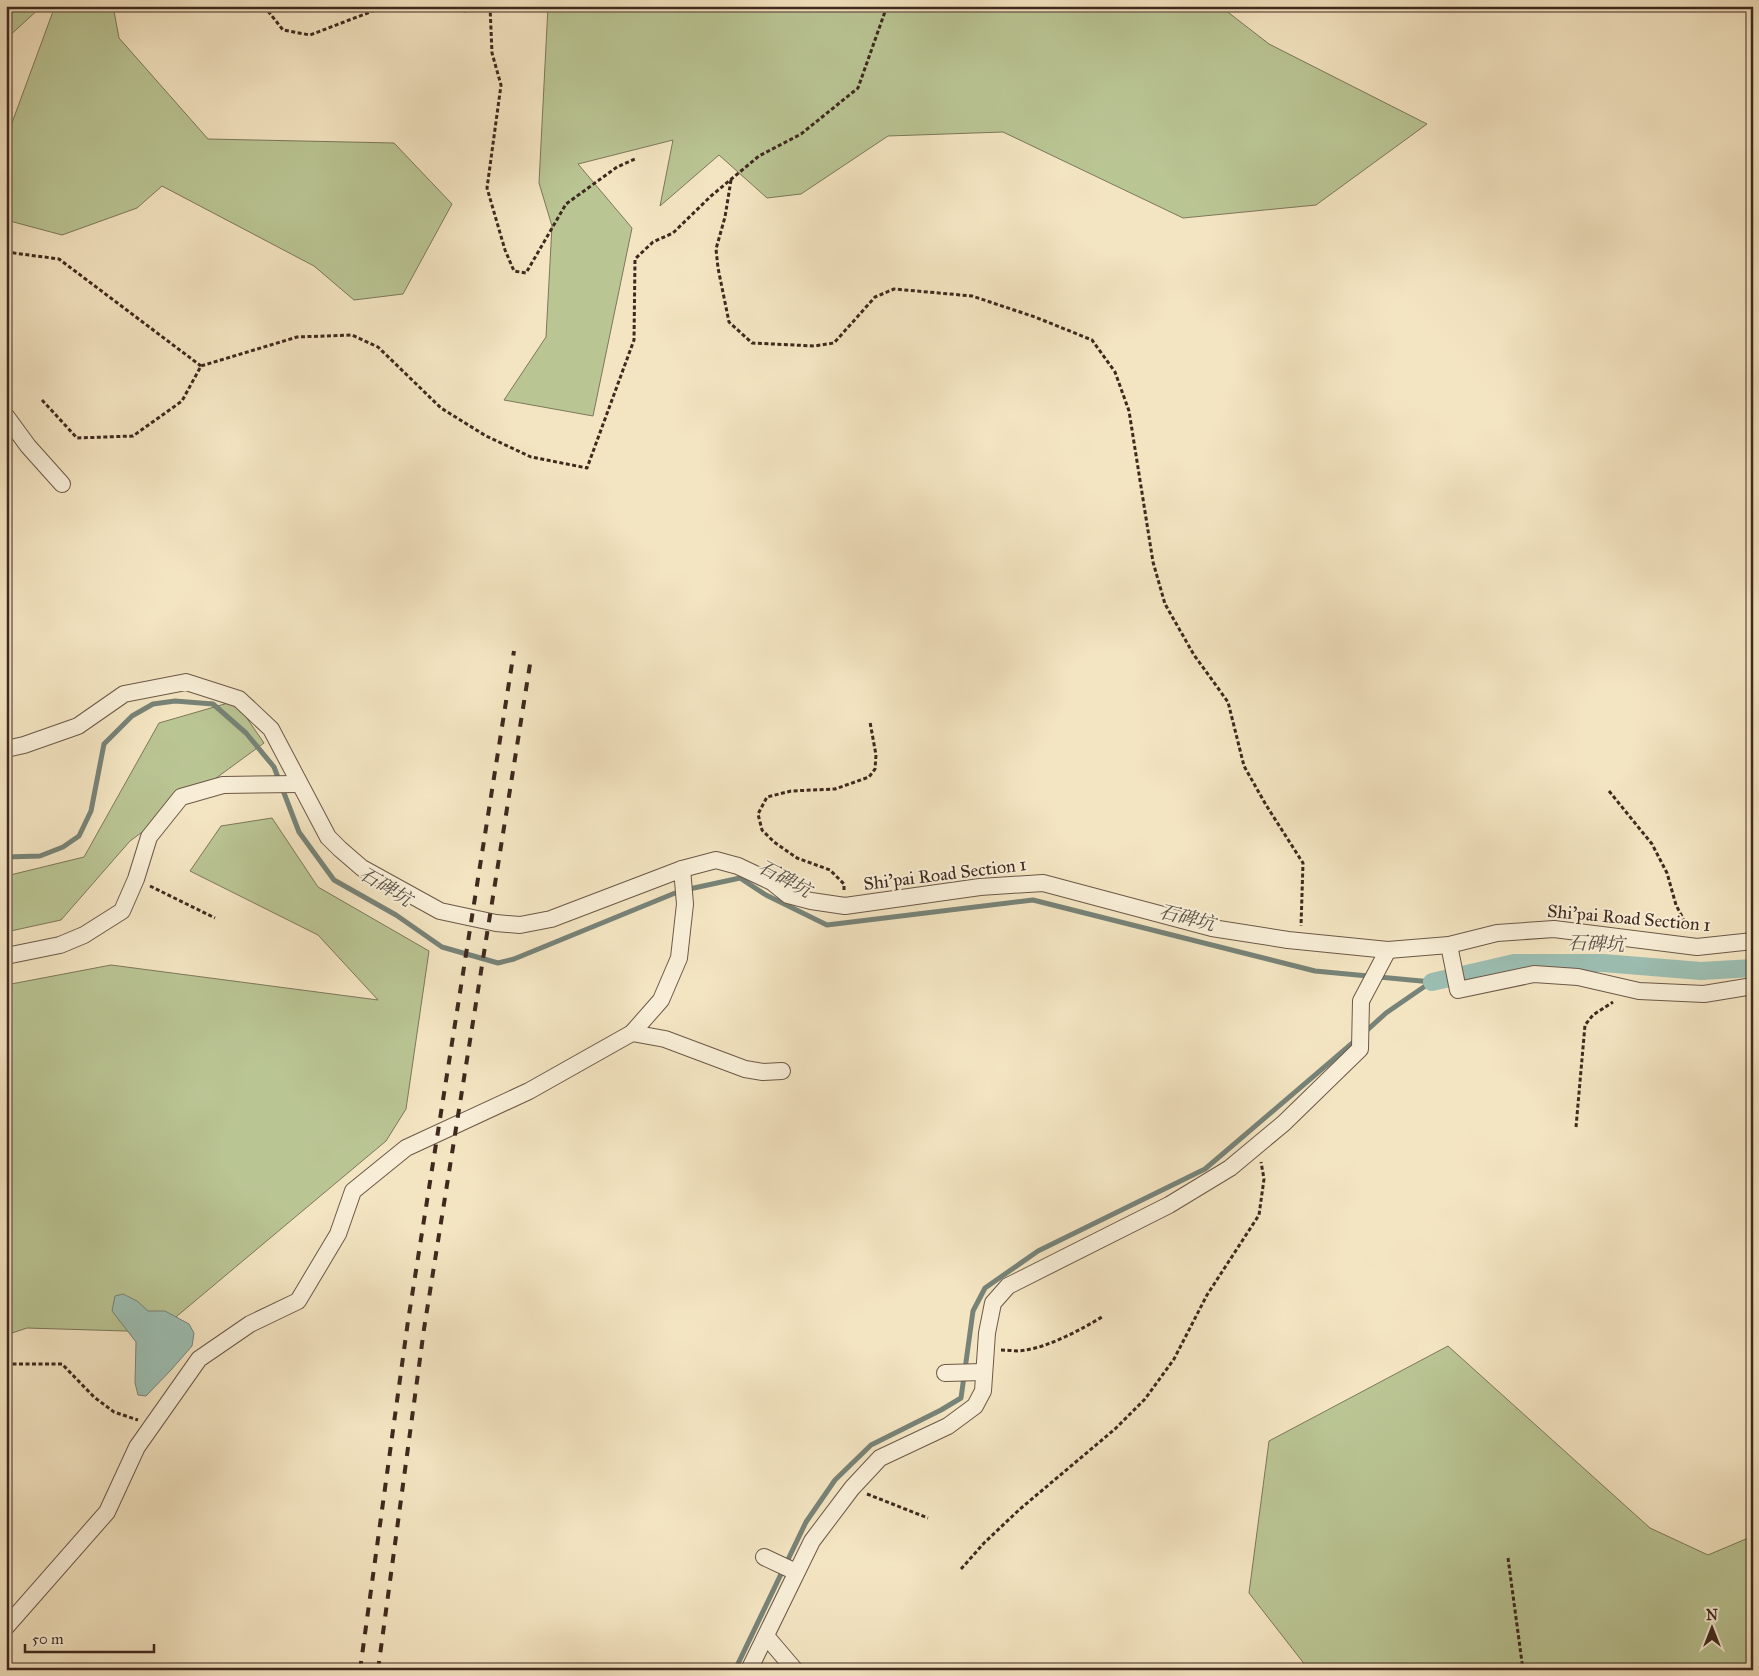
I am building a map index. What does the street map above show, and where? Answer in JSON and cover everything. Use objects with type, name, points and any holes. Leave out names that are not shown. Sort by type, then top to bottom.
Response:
[{"type":"street","points":[[6,416],[28,446],[62,484]]},
{"type":"street","name":"Shi'pai Road Section 1","points":[[6,749],[24,745],[78,726],[124,694],[186,682],[239,699],[271,730],[328,837],[340,850],[362,868],[440,911],[520,925],[551,919],[682,869],[716,860],[746,870],[772,882],[788,895],[811,901],[845,906],[980,887],[1043,883],[1212,928],[1300,942],[1388,950],[1449,945],[1497,933],[1554,929],[1697,947],[1753,942]]},
{"type":"street","points":[[6,956],[60,945],[84,935],[122,911],[136,879],[149,837],[181,797],[223,785],[299,784]]},
{"type":"street","points":[[6,1627],[10,1625],[107,1512],[137,1447],[199,1359],[250,1324],[298,1301],[338,1234],[353,1191],[406,1148],[529,1091],[632,1033],[661,1000],[680,958],[685,904],[682,869]]},
{"type":"street","points":[[1449,945],[1458,990],[1534,974],[1578,976],[1639,991],[1704,994],[1753,986]]},
{"type":"street","points":[[749,1670],[812,1541],[852,1488],[880,1458],[948,1426],[975,1406],[983,1391],[987,1333],[993,1303],[1008,1286],[1169,1205],[1230,1168],[1284,1123],[1360,1049],[1361,1001],[1388,950]]},
{"type":"street","points":[[632,1033],[665,1039],[745,1069],[763,1072],[782,1071]]},
{"type":"street","points":[[945,1374],[984,1372]]},
{"type":"street","points":[[764,1557],[796,1572]]},
{"type":"street","points":[[766,1636],[795,1670]]},
{"type":"path","points":[[264,6],[283,30],[310,35],[386,6]]},
{"type":"path","points":[[438,6],[464,11],[490,8],[492,53],[501,85],[487,188],[505,250],[514,271],[526,274],[566,204],[617,167],[635,159]]},
{"type":"path","points":[[42,400],[77,438],[133,436],[182,401],[201,366],[298,337],[352,335],[378,347],[441,408],[486,436],[531,457],[587,468],[634,340],[635,259],[653,242],[673,233],[711,196],[759,156],[801,134],[858,88],[886,6]]},
{"type":"path","points":[[731,180],[725,217],[716,249],[718,268],[729,322],[752,343],[814,346],[834,343],[875,296],[894,289],[972,296],[1035,317],[1092,340],[1115,372],[1129,411],[1152,562],[1164,604],[1194,655],[1228,702],[1244,766],[1303,863],[1300,942]]},
{"type":"path","points":[[6,252],[59,259],[201,366]]},
{"type":"path","points":[[845,906],[844,884],[830,870],[797,858],[774,842],[762,830],[758,814],[767,797],[791,791],[835,789],[869,777],[875,769],[876,755],[870,722]]},
{"type":"path","points":[[1609,792],[1652,844],[1667,873],[1676,905],[1697,947]]},
{"type":"path","points":[[136,879],[215,918]]},
{"type":"path","points":[[1576,1127],[1585,1026],[1593,1015],[1632,989]]},
{"type":"path","points":[[961,1569],[984,1543],[1020,1509],[1116,1429],[1146,1399],[1174,1359],[1207,1295],[1259,1215],[1264,1179],[1257,1144]]},
{"type":"path","points":[[986,1350],[1025,1350],[1084,1328],[1102,1317]]},
{"type":"path","points":[[6,1364],[62,1364],[94,1397],[114,1412],[138,1420],[157,1418]]},
{"type":"path","points":[[852,1488],[928,1518]]},
{"type":"path","points":[[1508,1558],[1523,1670]]},
{"type":"green space","points":[[6,6],[42,6],[6,39]]},
{"type":"green space","points":[[55,6],[113,6],[119,38],[208,139],[394,143],[452,204],[403,294],[354,300],[314,266],[162,186],[137,208],[62,235],[6,220],[6,139]]},
{"type":"green space","points":[[548,6],[1220,6],[1269,44],[1427,124],[1316,205],[1183,218],[1003,132],[888,136],[801,194],[767,198],[719,155],[660,206],[673,140],[578,164],[632,228],[593,416],[504,400],[546,337],[552,226],[539,183]]},
{"type":"green space","points":[[235,701],[264,743],[130,841],[61,920],[6,932],[6,876],[84,857],[159,723]]},
{"type":"green space","points":[[272,818],[318,887],[429,951],[406,1109],[386,1141],[158,1332],[27,1328],[6,1335],[6,985],[111,965],[378,1000],[318,935],[190,871],[221,826]]},
{"type":"green space","points":[[1448,1346],[1650,1528],[1708,1555],[1753,1536],[1753,1670],[1309,1670],[1249,1593],[1269,1441]]},
{"type":"water","points":[[123,1294],[137,1301],[148,1311],[165,1311],[189,1324],[194,1333],[192,1346],[146,1396],[138,1395],[135,1383],[136,1342],[112,1311],[115,1296]]},
{"type":"waterway","name":"石碑坑","points":[[6,857],[40,856],[63,847],[79,836],[91,811],[104,744],[132,716],[153,704],[175,701],[213,704],[246,733],[274,767],[299,832],[334,880],[396,915],[442,947],[498,963],[514,959],[680,891],[740,878],[766,895],[827,925],[1033,900],[1315,971],[1432,982]]},
{"type":"waterway","name":"石碑坑","points":[[1432,982],[1514,963],[1603,963],[1701,971],[1753,968]]},
{"type":"waterway","points":[[1364,1033],[1386,1013],[1431,982]]},
{"type":"waterway","points":[[735,1670],[806,1522],[835,1480],[871,1445],[961,1398],[973,1311],[985,1288],[1038,1251],[1205,1169],[1356,1040]]},
{"type":"railway","points":[[360,1670],[408,1321],[514,651]]},
{"type":"railway","points":[[378,1670],[424,1329],[531,658]]}]
